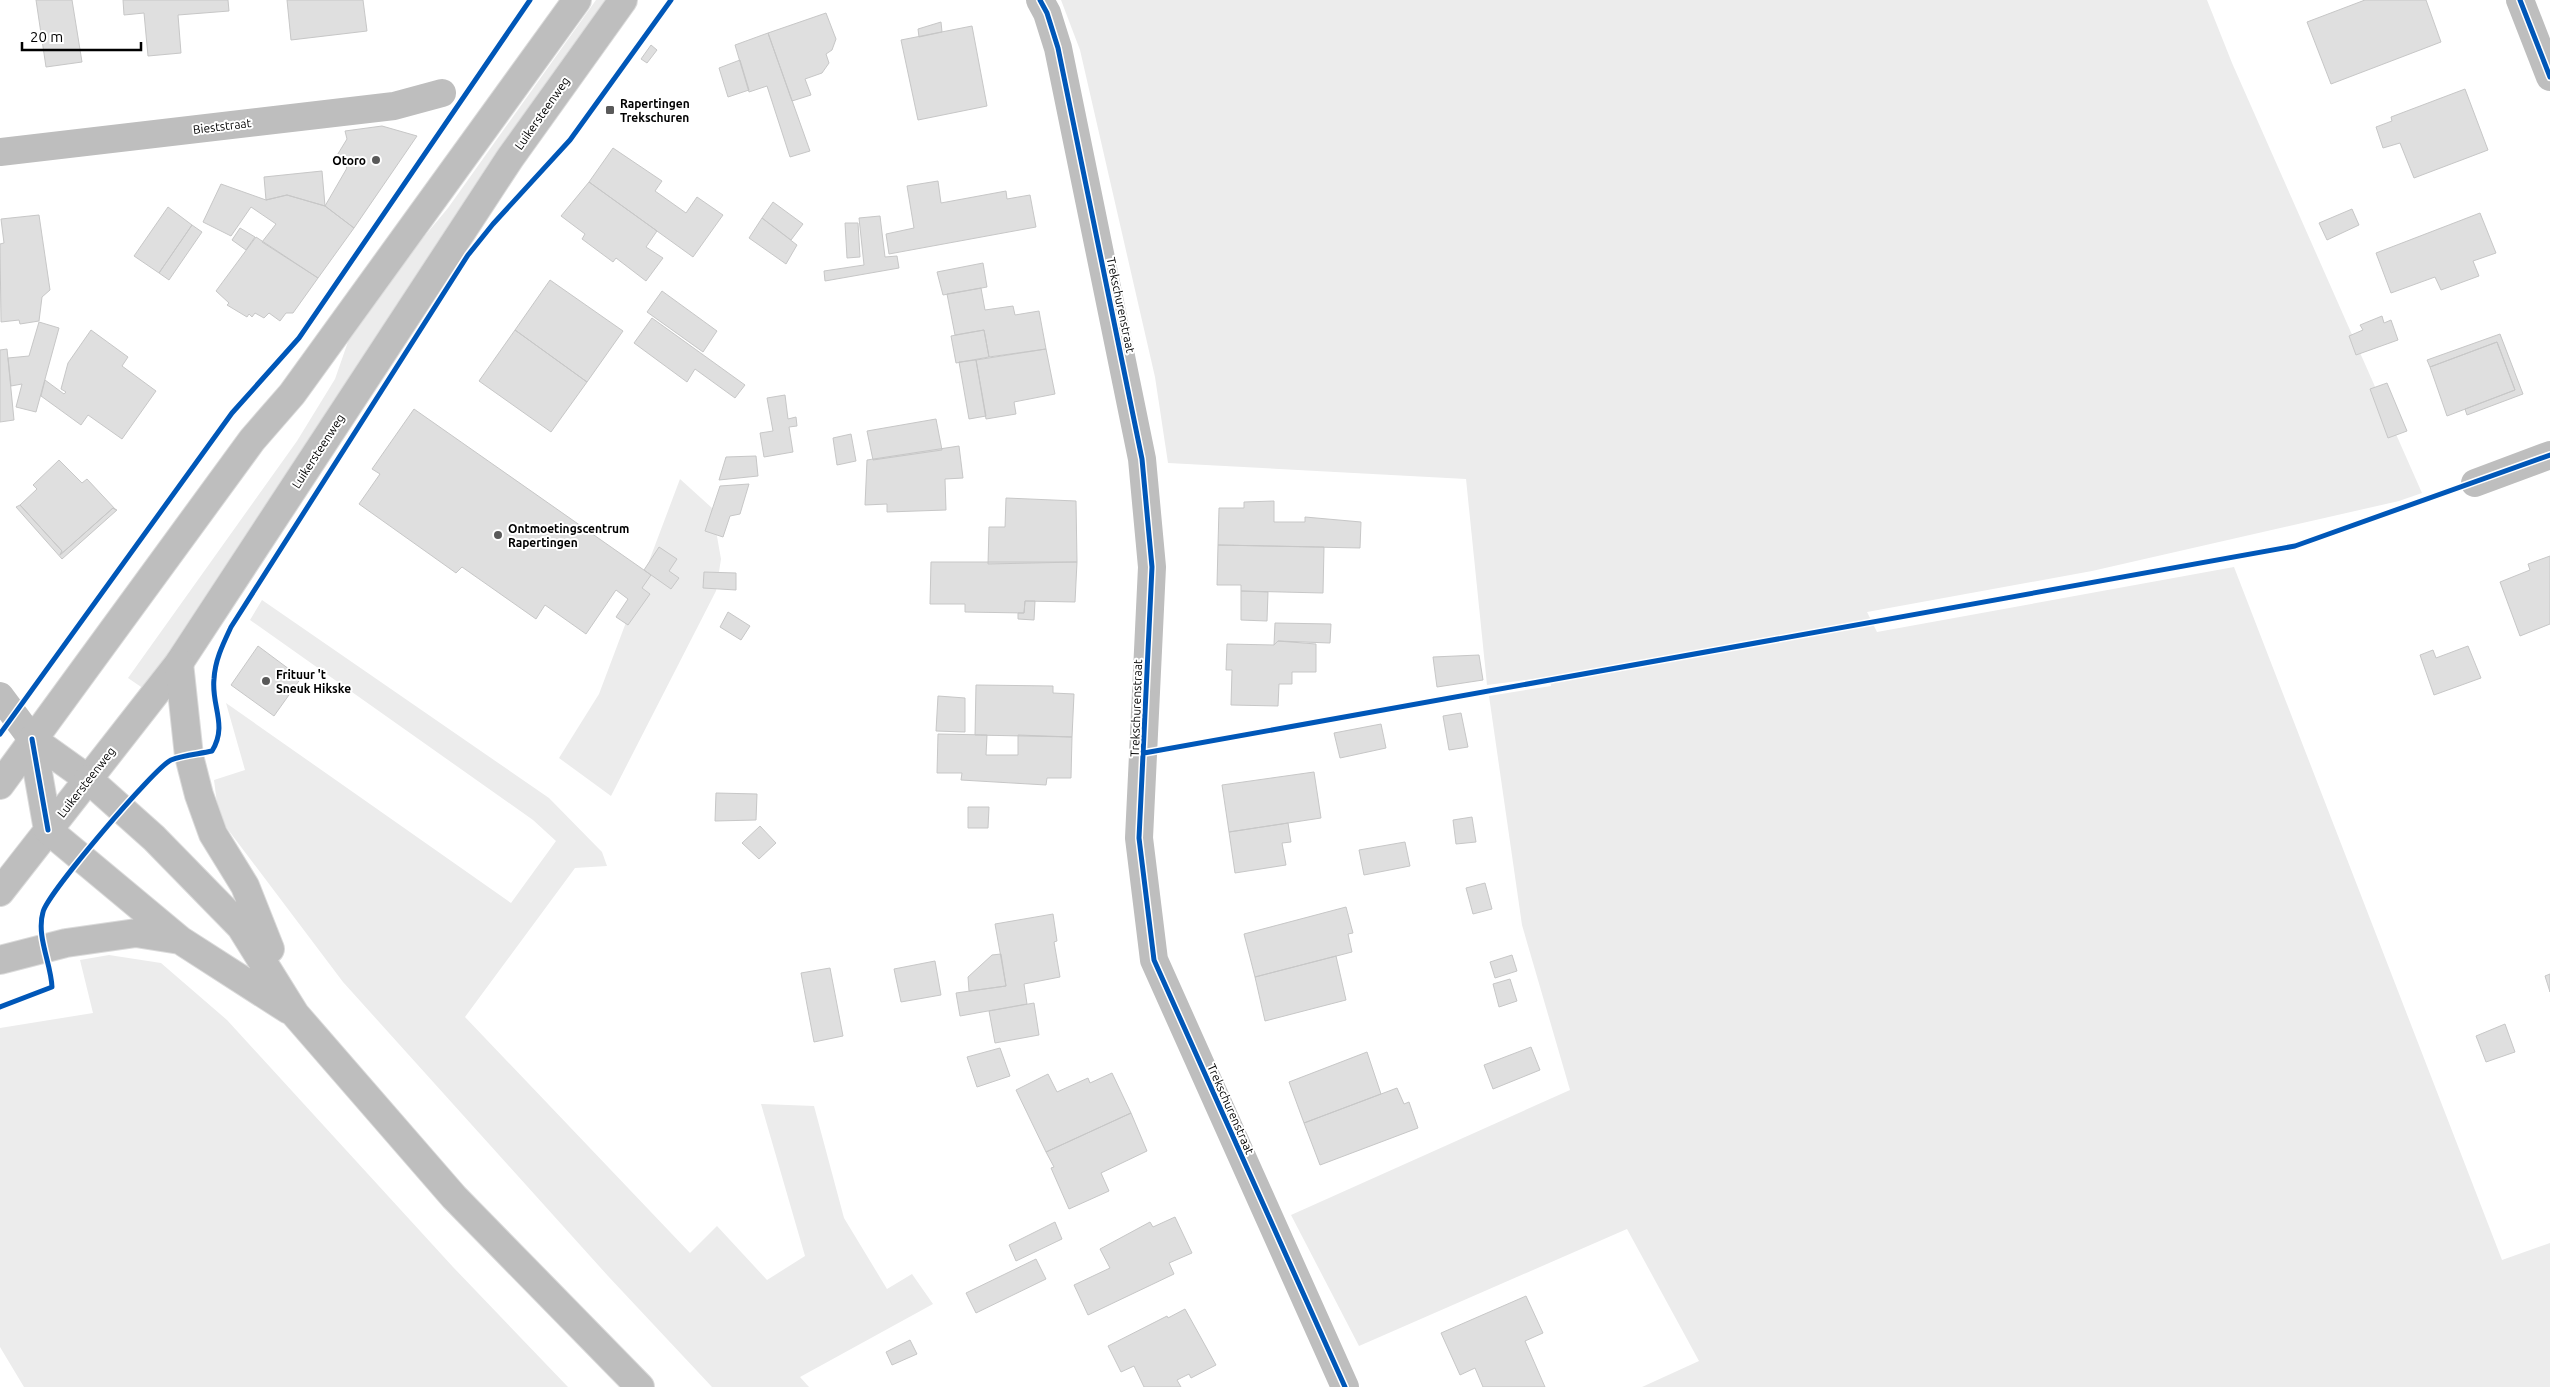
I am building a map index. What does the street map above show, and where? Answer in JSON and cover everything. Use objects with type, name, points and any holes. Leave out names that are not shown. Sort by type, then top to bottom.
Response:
[{"type":"main road","points":[[0,785],[252,440],[292,394],[578,0]]},
{"type":"main road","name":"Luikersteenweg","points":[[0,892],[179,662],[510,158],[623,0]]},
{"type":"main road","name":"Trekschurenstraat","points":[[1040,0],[1047,12],[1058,48],[1142,460],[1152,567],[1139,838],[1154,960],[1345,1387]]},
{"type":"main road","points":[[2520,0],[2550,77]]},
{"type":"main road","name":"Bieststraat","points":[[0,152],[394,106],[442,93]]},
{"type":"main road","points":[[2475,483],[2550,455]]},
{"type":"main road","points":[[179,662],[189,756],[199,795],[213,834],[245,886],[295,1014]]},
{"type":"main road","points":[[0,696],[32,739],[88,779],[154,838],[241,927],[295,1014],[454,1197],[640,1387]]},
{"type":"main road","points":[[32,739],[48,830],[180,940],[295,1014]]},
{"type":"main road","points":[[0,960],[66,943],[136,933],[180,940]]},
{"type":"shaded area","points":[[596,0],[608,0],[147,691],[128,678],[297,441],[335,379],[350,336],[408,256],[448,208]]},
{"type":"shaded area","points":[[1061,0],[2207,0],[2232,63],[2422,493],[2399,501],[2092,571],[1867,612],[1877,632],[2234,567],[2502,1260],[2550,1243],[2550,1387],[1642,1387],[1699,1361],[1627,1229],[1359,1346],[1291,1215],[1570,1090],[1522,925],[1489,696],[1551,686],[1550,677],[1487,685],[1466,479],[1168,463],[1155,377],[1080,50]]},
{"type":"shaded area","points":[[680,479],[712,508],[721,559],[716,591],[611,796],[559,758],[599,694]]},
{"type":"shaded area","points":[[262,600],[549,798],[602,852],[607,866],[575,868],[465,1017],[690,1253],[717,1226],[767,1280],[805,1256],[761,1104],[814,1106],[844,1218],[887,1289],[912,1274],[933,1304],[800,1377],[809,1387],[712,1387],[608,1276],[343,982],[226,827],[217,803],[214,780],[245,770],[226,703],[511,903],[556,841],[533,820],[250,620]]},
{"type":"shaded area","points":[[109,955],[161,963],[227,1020],[453,1267],[568,1387],[24,1387],[0,1347],[0,1028],[93,1013],[80,960]]},
{"type":"building","points":[[36,0],[72,0],[82,62],[46,67]]},
{"type":"building","points":[[123,0],[228,0],[229,11],[178,15],[181,53],[148,56],[144,13],[124,15]]},
{"type":"building","points":[[287,0],[363,0],[367,31],[291,40]]},
{"type":"building","points":[[2365,0],[2426,0],[2441,42],[2331,84],[2307,22]]},
{"type":"building","points":[[826,13],[836,39],[832,50],[826,54],[829,63],[822,73],[805,79],[811,95],[792,101],[768,33]]},
{"type":"building","points":[[941,22],[942,32],[919,37],[918,29]]},
{"type":"building","points":[[972,26],[987,106],[918,120],[901,40]]},
{"type":"building","points":[[768,33],[810,151],[790,157],[767,86],[749,92],[735,45]]},
{"type":"building","points":[[651,45],[657,50],[647,63],[641,59]]},
{"type":"building","points":[[740,60],[749,90],[728,97],[719,68]]},
{"type":"building","points":[[2465,89],[2488,150],[2414,178],[2400,143],[2383,148],[2376,127],[2392,121],[2391,117]]},
{"type":"building","points":[[382,126],[417,136],[354,228],[325,206],[347,168],[336,157],[347,139],[345,131]]},
{"type":"building","points":[[613,148],[662,181],[655,191],[686,213],[697,197],[723,215],[693,257],[589,182]]},
{"type":"building","points":[[322,171],[325,206],[287,195],[266,200],[264,177]]},
{"type":"building","points":[[938,181],[941,203],[1006,191],[1007,199],[1030,195],[1036,227],[889,254],[886,234],[914,228],[907,186]]},
{"type":"building","points":[[589,182],[657,231],[646,247],[663,258],[646,281],[616,258],[613,262],[582,239],[585,234],[561,216]]},
{"type":"building","points":[[221,184],[266,200],[287,195],[325,206],[354,228],[318,278],[262,242],[276,224],[251,207],[231,236],[203,222]]},
{"type":"building","points":[[773,202],[803,224],[791,240],[762,218]]},
{"type":"building","points":[[168,207],[192,225],[159,273],[134,256]]},
{"type":"building","points":[[2352,209],[2359,225],[2327,240],[2319,223]]},
{"type":"building","points":[[2480,213],[2496,253],[2473,261],[2479,276],[2441,290],[2435,277],[2391,293],[2376,253]]},
{"type":"building","points":[[39,215],[50,290],[42,297],[39,321],[20,324],[19,320],[1,322],[0,244],[4,243],[1,219]]},
{"type":"building","points":[[880,216],[885,257],[897,256],[899,268],[825,281],[824,271],[864,265],[859,218]]},
{"type":"building","points":[[762,218],[797,245],[786,264],[749,238]]},
{"type":"building","points":[[845,223],[858,223],[860,257],[847,258]]},
{"type":"building","points":[[192,225],[202,232],[169,280],[159,273]]},
{"type":"building","points":[[240,228],[255,237],[246,250],[232,240]]},
{"type":"building","points":[[256,237],[318,278],[293,313],[286,313],[280,321],[269,313],[264,318],[255,313],[252,317],[249,314],[247,317],[227,305],[229,303],[216,291]]},
{"type":"building","points":[[983,263],[987,287],[943,295],[937,272]]},
{"type":"building","points":[[550,280],[623,331],[587,382],[515,330]]},
{"type":"building","points":[[981,288],[985,310],[1013,306],[1015,315],[1039,311],[1046,349],[989,357],[984,330],[955,335],[947,294]]},
{"type":"building","points":[[662,291],[717,331],[703,352],[647,312]]},
{"type":"building","points":[[2382,316],[2384,323],[2391,320],[2398,340],[2356,355],[2349,336],[2363,330],[2360,325]]},
{"type":"building","points":[[652,318],[745,385],[735,398],[695,369],[687,382],[634,343]]},
{"type":"building","points":[[39,322],[59,328],[36,412],[16,407],[22,384],[11,386],[8,358],[29,356]]},
{"type":"building","points":[[91,330],[128,357],[122,366],[156,391],[122,439],[88,415],[81,425],[41,396],[45,380],[64,394],[66,392],[61,389],[68,363]]},
{"type":"building","points":[[515,330],[587,382],[551,432],[479,381]]},
{"type":"building","points":[[984,330],[989,357],[956,363],[951,336]]},
{"type":"building","points":[[2500,334],[2523,394],[2467,415],[2465,409],[2515,390],[2497,342],[2430,367],[2427,360]]},
{"type":"building","points":[[2497,342],[2515,390],[2447,416],[2430,367]]},
{"type":"building","points":[[7,349],[14,420],[0,422],[0,350]]},
{"type":"building","points":[[1046,349],[1055,394],[1014,402],[1016,414],[986,419],[976,360]]},
{"type":"building","points":[[976,360],[986,416],[969,419],[959,362]]},
{"type":"building","points":[[2387,383],[2407,431],[2388,438],[2370,389]]},
{"type":"building","points":[[785,395],[788,419],[796,417],[797,426],[789,427],[793,452],[764,457],[760,433],[773,431],[767,398]]},
{"type":"building","name":"Ontmoetingscentrum Rapertingen","points":[[414,409],[651,575],[642,588],[650,594],[628,625],[616,617],[628,599],[616,590],[586,634],[545,605],[536,619],[462,567],[456,573],[359,504],[380,474],[372,469]]},
{"type":"building","points":[[936,419],[942,450],[873,460],[867,431]]},
{"type":"building","points":[[851,434],[856,461],[837,465],[833,438]]},
{"type":"building","points":[[959,446],[963,478],[945,479],[946,510],[887,512],[887,504],[865,505],[867,460]]},
{"type":"building","points":[[756,456],[758,476],[719,480],[726,457]]},
{"type":"building","points":[[59,460],[82,483],[87,479],[116,510],[113,508],[60,555],[62,551],[20,505],[37,489],[33,485]]},
{"type":"building","points":[[749,484],[740,514],[730,516],[723,537],[705,531],[720,486]]},
{"type":"building","points":[[1006,498],[1076,501],[1077,562],[988,564],[989,527],[1005,527]]},
{"type":"building","points":[[1274,501],[1274,522],[1305,522],[1305,517],[1361,522],[1360,548],[1218,545],[1219,508],[1244,508],[1244,502]]},
{"type":"building","points":[[20,505],[62,551],[60,555],[113,508],[117,510],[62,559],[16,507]]},
{"type":"building","points":[[1218,545],[1324,547],[1323,593],[1241,591],[1241,585],[1217,585]]},
{"type":"building","points":[[659,547],[677,559],[669,571],[679,578],[671,589],[644,570]]},
{"type":"building","points":[[2550,556],[2550,624],[2520,636],[2500,582],[2530,570],[2528,564]]},
{"type":"building","points":[[931,562],[1077,562],[1075,602],[1025,601],[1024,613],[965,612],[965,604],[930,604]]},
{"type":"building","points":[[704,572],[736,573],[736,590],[703,588]]},
{"type":"building","points":[[1241,591],[1268,592],[1267,621],[1241,620]]},
{"type":"building","points":[[1025,601],[1035,601],[1034,620],[1018,619],[1018,613],[1024,613]]},
{"type":"building","points":[[728,612],[750,626],[741,640],[720,627]]},
{"type":"building","points":[[1275,623],[1331,624],[1330,643],[1278,641],[1274,645]]},
{"type":"building","points":[[1278,641],[1316,644],[1316,672],[1292,672],[1292,684],[1279,684],[1278,706],[1231,705],[1232,670],[1226,670],[1227,644],[1274,645]]},
{"type":"building","name":"Frituur 't Sneuk Hikske","points":[[258,646],[301,678],[274,716],[231,685]]},
{"type":"building","points":[[2468,646],[2481,678],[2434,695],[2420,655],[2433,650],[2436,658]]},
{"type":"building","points":[[1479,655],[1483,680],[1437,687],[1433,657]]},
{"type":"building","points":[[976,685],[1053,686],[1053,693],[1074,694],[1072,737],[975,735]]},
{"type":"building","points":[[938,696],[965,698],[965,732],[936,731]]},
{"type":"building","points":[[1461,713],[1468,747],[1449,750],[1443,716]]},
{"type":"building","points":[[1381,724],[1386,748],[1340,758],[1334,733]]},
{"type":"building","points":[[938,734],[987,735],[986,755],[1018,755],[1018,735],[1072,737],[1071,778],[1047,778],[1046,785],[961,780],[962,773],[937,773]]},
{"type":"building","points":[[1314,772],[1321,818],[1229,832],[1222,785]]},
{"type":"building","points":[[716,793],[757,794],[756,820],[715,821]]},
{"type":"building","points":[[968,807],[989,807],[988,828],[968,828]]},
{"type":"building","points":[[1472,817],[1476,842],[1456,844],[1453,820]]},
{"type":"building","points":[[1288,823],[1291,842],[1282,843],[1286,865],[1235,873],[1229,832]]},
{"type":"building","points":[[760,826],[776,843],[759,859],[742,843]]},
{"type":"building","points":[[1405,842],[1410,866],[1364,875],[1359,850]]},
{"type":"building","points":[[1485,883],[1492,909],[1473,914],[1466,888]]},
{"type":"building","points":[[1346,907],[1353,933],[1348,934],[1352,952],[1255,977],[1244,934]]},
{"type":"building","points":[[1053,914],[1057,941],[1054,942],[1060,977],[1024,984],[1027,1004],[960,1016],[956,993],[1006,986],[995,924]]},
{"type":"building","points":[[1001,954],[1006,986],[969,991],[968,977],[992,955]]},
{"type":"building","points":[[1512,955],[1517,971],[1495,978],[1490,962]]},
{"type":"building","points":[[1336,956],[1346,1000],[1265,1021],[1255,977]]},
{"type":"building","points":[[935,961],[941,995],[901,1002],[894,969]]},
{"type":"building","points":[[830,968],[843,1036],[814,1042],[801,973]]},
{"type":"building","points":[[2550,974],[2550,992],[2545,976]]},
{"type":"building","points":[[1510,979],[1517,1001],[1499,1007],[1493,984]]},
{"type":"building","points":[[1034,1003],[1039,1035],[995,1043],[989,1011]]},
{"type":"building","points":[[2505,1024],[2515,1052],[2486,1062],[2476,1036]]},
{"type":"building","points":[[1531,1047],[1540,1070],[1493,1089],[1484,1065]]},
{"type":"building","points":[[1000,1048],[1010,1076],[977,1087],[967,1057]]},
{"type":"building","points":[[1367,1052],[1381,1094],[1304,1123],[1289,1082]]},
{"type":"building","points":[[1112,1073],[1131,1113],[1046,1152],[1016,1090],[1048,1074],[1057,1092],[1088,1078],[1090,1083]]},
{"type":"building","points":[[1397,1088],[1404,1104],[1409,1102],[1418,1128],[1320,1165],[1304,1123]]},
{"type":"building","points":[[1131,1113],[1147,1151],[1101,1173],[1109,1191],[1069,1209],[1051,1168],[1054,1167],[1046,1152]]},
{"type":"building","points":[[1175,1217],[1192,1253],[1169,1263],[1174,1274],[1088,1315],[1074,1285],[1110,1268],[1100,1249],[1150,1222],[1153,1227]]},
{"type":"building","points":[[1055,1222],[1062,1239],[1016,1261],[1009,1245]]},
{"type":"building","points":[[1036,1259],[1046,1279],[976,1313],[966,1293]]},
{"type":"building","points":[[1526,1296],[1543,1333],[1525,1341],[1545,1387],[1483,1387],[1475,1368],[1460,1375],[1441,1333]]},
{"type":"building","points":[[1185,1309],[1216,1365],[1191,1378],[1189,1374],[1177,1380],[1181,1387],[1144,1387],[1134,1366],[1121,1372],[1108,1346]]},
{"type":"building","points":[[910,1340],[917,1354],[892,1365],[886,1352]]},
{"type":"cycle path","points":[[0,734],[232,413],[299,338],[530,0]]},
{"type":"cycle path","points":[[0,1007],[52,987],[41,930],[43,912],[63,881],[102,832],[145,784],[171,760],[212,751],[219,733],[214,689],[216,665],[231,627],[468,255],[493,224],[570,140],[671,0]]},
{"type":"cycle path","points":[[1040,0],[1047,13],[1058,48],[1142,459],[1152,567],[1139,838],[1154,960],[1345,1387]]},
{"type":"cycle path","points":[[2520,0],[2550,77]]},
{"type":"cycle path","points":[[1144,753],[2295,546],[2550,455]]},
{"type":"cycle path","points":[[32,739],[48,830]]},
{"type":"place","name":"Rapertingen Trekschuren","points":[[610,110]]},
{"type":"place","name":"Otoro","points":[[376,160]]},
{"type":"place","name":"Ontmoetingscentrum Rapertingen","points":[[498,535]]},
{"type":"place","name":"Frituur 't Sneuk Hikske","points":[[266,681]]}]
